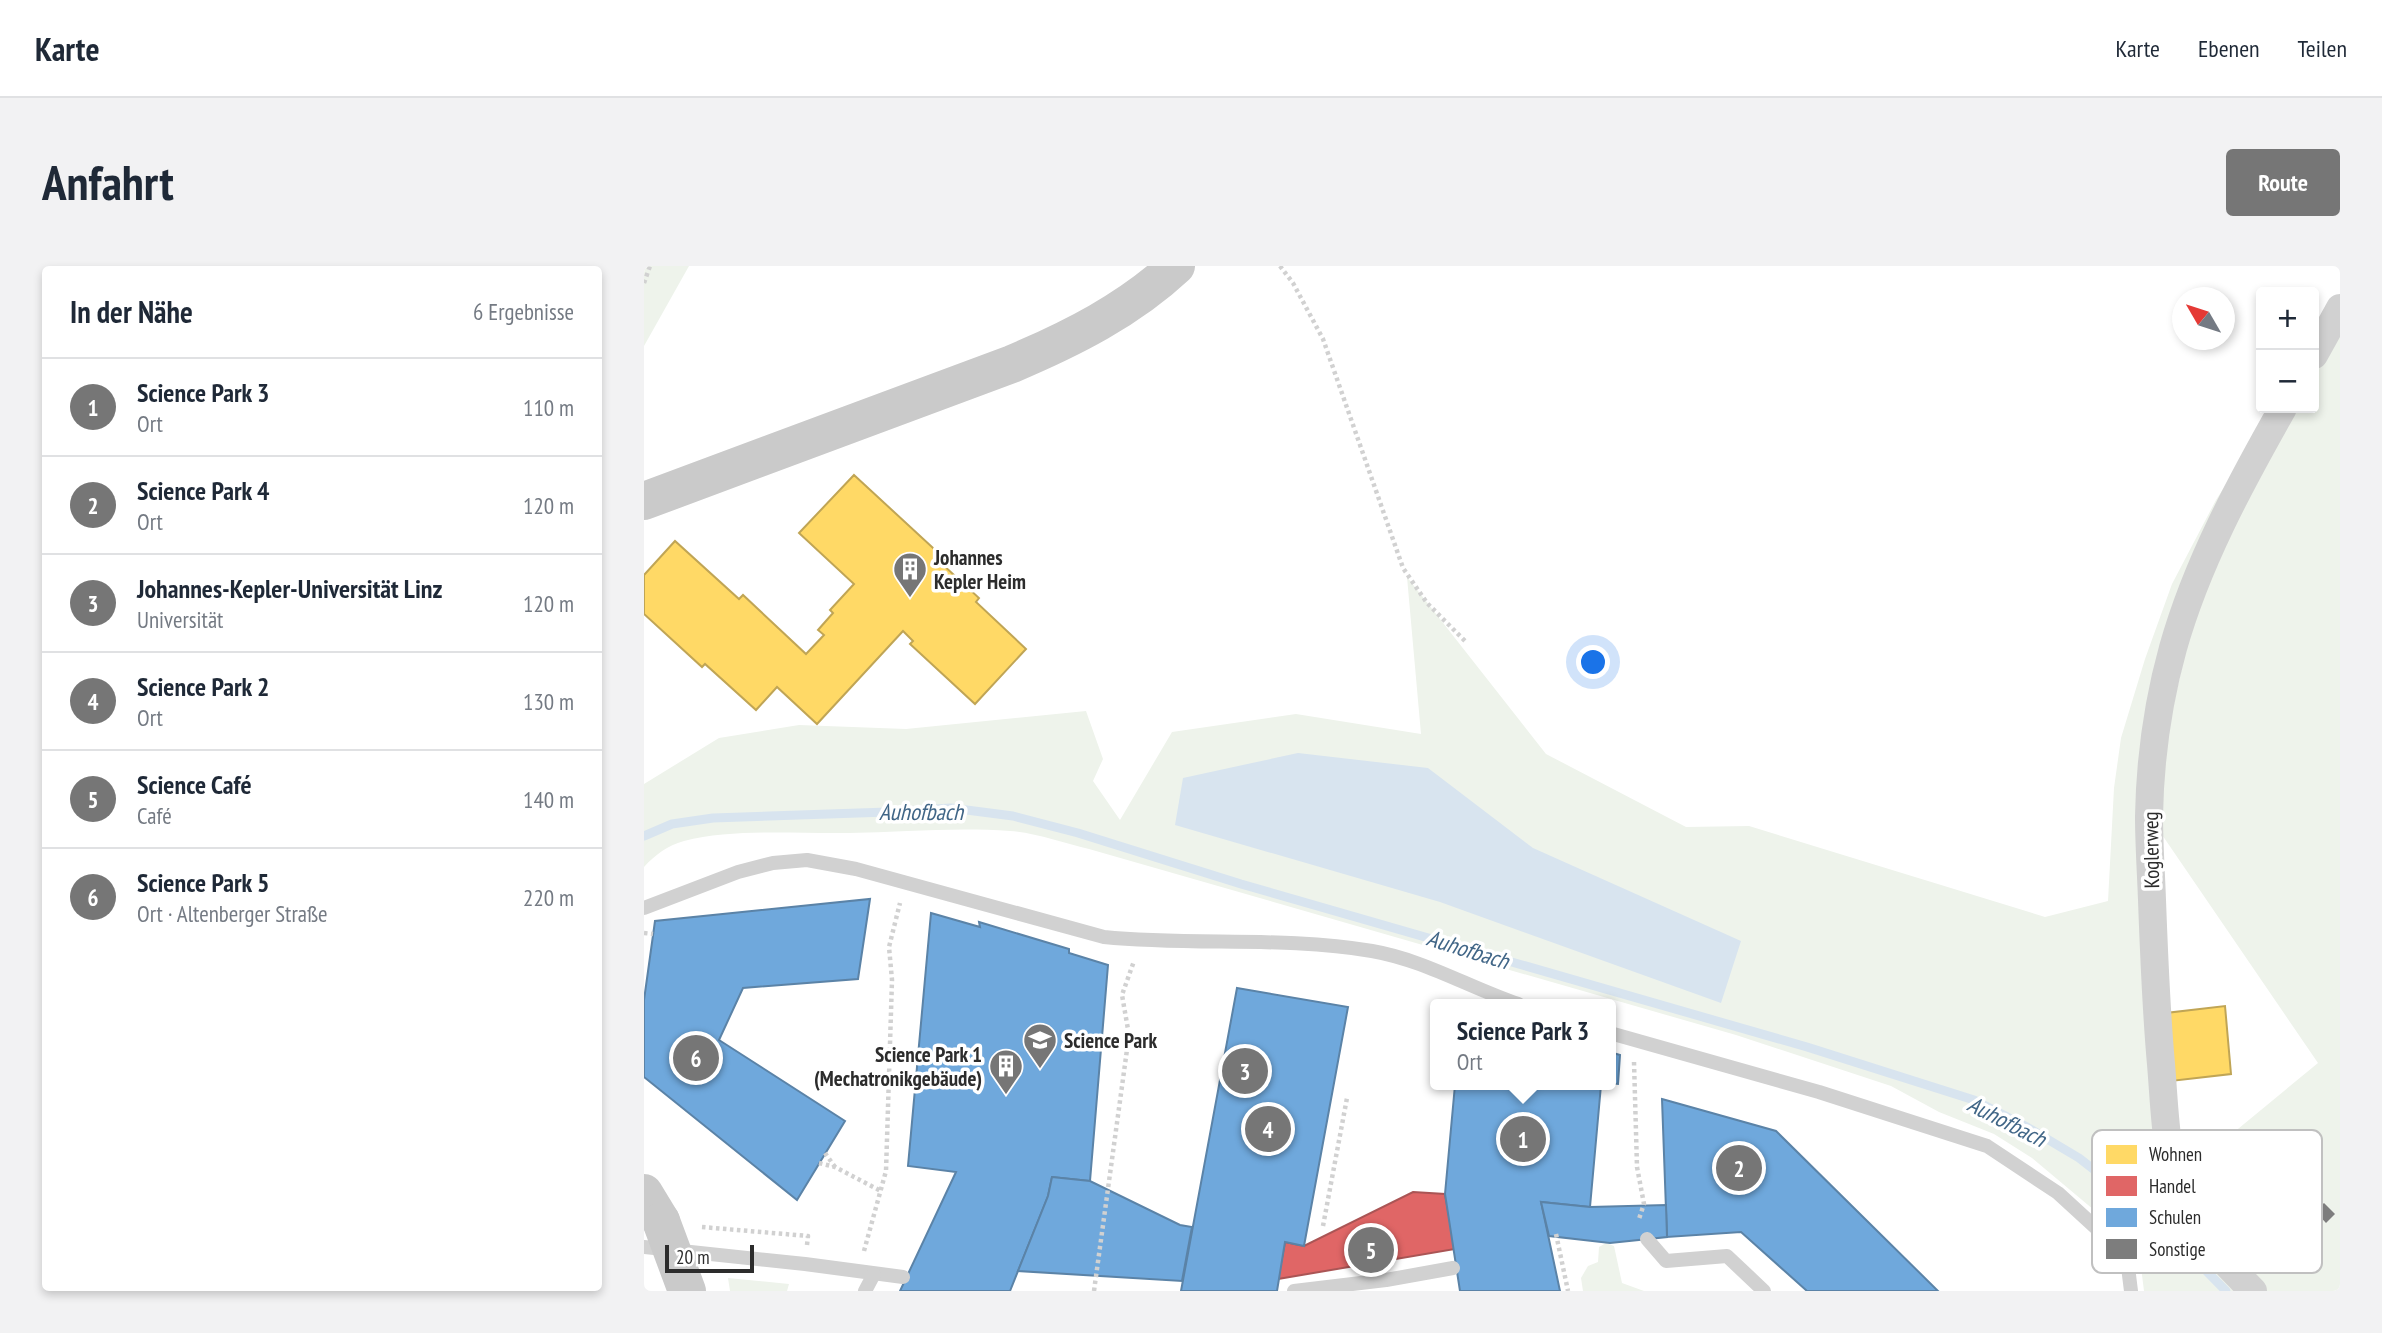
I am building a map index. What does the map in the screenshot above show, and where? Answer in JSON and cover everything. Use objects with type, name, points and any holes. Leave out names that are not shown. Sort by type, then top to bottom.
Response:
[{"type":"street","points":[[644,501],[1049,348],[1114,313],[1176,266]]},
{"type":"street","points":[[2317,350],[2340,308]]},
{"type":"street","name":"Koglerweg","points":[[2168,1130],[2155,997],[2149,816],[2153,755],[2161,699],[2173,647],[2208,552],[2252,462],[2280,413]]},
{"type":"street","points":[[650,1220],[687,1291]]},
{"type":"street","name":"Koglerweg","points":[[2236,1273],[2253,1291]]},
{"type":"lane","points":[[644,908],[738,872],[773,863],[807,860],[856,869],[1104,937],[1142,941],[1322,944],[1373,951],[1416,961],[1503,999]]},
{"type":"lane","points":[[1616,1033],[1819,1092],[1987,1146],[2058,1194],[2092,1224]]},
{"type":"lane","points":[[650,1220],[805,1264],[903,1277]]},
{"type":"lane","points":[[1647,1239],[1666,1261],[1727,1256],[1764,1291]]},
{"type":"lane","points":[[1294,1291],[1386,1280],[1453,1268]]},
{"type":"lane","points":[[2129,1273],[2131,1291]]},
{"type":"lane","points":[[865,1291],[874,1274]]},
{"type":"path","points":[[644,283],[650,266]]},
{"type":"path","points":[[1280,266],[1293,283],[1323,338],[1403,568],[1427,603],[1466,642]]},
{"type":"path","points":[[858,1272],[886,1171],[891,980],[889,947],[898,916]]},
{"type":"path","points":[[644,933],[653,934]]},
{"type":"path","points":[[1094,1291],[1129,1035],[1122,995],[1131,969]]},
{"type":"path","points":[[1633,1071],[1637,1167],[1644,1204]]},
{"type":"path","points":[[1323,1226],[1347,1098]]},
{"type":"path","points":[[825,1153],[835,1167]]},
{"type":"path","points":[[820,1163],[835,1167],[881,1191]]},
{"type":"path","points":[[702,1227],[785,1233]]},
{"type":"path","points":[[1556,1234],[1567,1291]]},
{"type":"shaded area","points":[[644,266],[689,266],[644,346]]},
{"type":"shaded area","points":[[2340,325],[2340,1291],[2264,1291],[2249,1273],[2322,1273],[2322,1130],[2237,1130],[2318,1063],[2156,826],[2157,780],[2196,604],[2289,413],[2319,413],[2319,361]]},
{"type":"shaded area","points":[[2262,428],[2160,665],[2157,1130],[2092,1130],[2092,1208],[2032,1158],[1994,1134],[1939,1112],[1891,1086],[1616,999],[1049,838],[1020,832],[970,829],[724,834],[678,843],[662,851],[644,867],[644,784],[719,738],[799,725],[906,729],[1086,711],[1103,759],[1093,781],[1120,820],[1172,732],[1296,714],[1421,734],[1407,577],[1546,754],[1686,827],[1749,826],[2045,917],[2108,901],[2114,788],[2121,738],[2172,584],[2216,500]]},
{"type":"shaded area","points":[[1298,753],[1428,768],[1533,848],[1741,941],[1721,1003],[1440,902],[1175,825],[1183,778]]},
{"type":"shaded area","points":[[1606,1243],[1614,1246],[1622,1283],[1644,1291],[1583,1291],[1581,1278],[1588,1266],[1598,1262],[1599,1247]]},
{"type":"shaded area","points":[[2142,1273],[2232,1273],[2242,1291],[2144,1291]]},
{"type":"shaded area","points":[[728,1278],[789,1284],[787,1291],[730,1291]]},
{"type":"building: Wohnen","name":"Johannes Kepler Heim","points":[[854,475],[945,559],[941,563],[979,598],[976,602],[1026,649],[975,704],[910,644],[913,641],[903,631],[817,724],[777,687],[756,710],[705,664],[702,667],[644,614],[644,575],[675,541],[739,599],[743,595],[806,654],[824,635],[818,630],[833,613],[830,610],[854,584],[799,533]]},
{"type":"building: Wohnen","points":[[2225,1006],[2231,1074],[2171,1081],[2166,1013]]},
{"type":"building: Handel","points":[[1413,1192],[1445,1194],[1455,1249],[1278,1279],[1285,1242],[1304,1246]]},
{"type":"building: Schulen","points":[[870,899],[858,979],[743,988],[719,1040],[845,1121],[797,1200],[644,1077],[644,1000],[655,921]]},
{"type":"building: Schulen","name":"Science Park 1 (Mechatronikgebäude)","points":[[931,913],[980,927],[979,922],[1069,949],[1069,953],[1108,965],[1090,1181],[1052,1177],[1048,1196],[1010,1291],[900,1291],[956,1172],[908,1166]]},
{"type":"building: Schulen","points":[[1237,988],[1348,1007],[1304,1246],[1285,1242],[1277,1291],[1181,1291]]},
{"type":"building: Schulen","points":[[1616,1054],[1620,1055],[1616,1084]]},
{"type":"building: Schulen","points":[[1455,1090],[1601,1090],[1590,1207],[1541,1202],[1560,1291],[1460,1291],[1445,1194]]},
{"type":"building: Schulen","points":[[1662,1099],[1776,1131],[1938,1291],[1807,1291],[1741,1232],[1667,1237]]},
{"type":"building: Schulen","points":[[1052,1177],[1090,1181],[1180,1225],[1192,1227],[1182,1281],[1018,1271],[1048,1196]]},
{"type":"building: Schulen","points":[[1541,1202],[1590,1207],[1666,1205],[1667,1237],[1610,1243],[1549,1236]]},
{"type":"building: Sonstige","points":[[2324,1203],[2335,1214],[2326,1223],[2322,1219]]},
{"type":"waterway","name":"Auhofbach","points":[[644,836],[672,824],[713,818],[951,808],[1013,816],[1807,1047],[1974,1100],[2027,1127],[2092,1168]]},
{"type":"waterway","name":"Auhofbach","points":[[2208,1273],[2226,1291]]},
{"type":"place","name":"Johannes Kepler Heim","points":[[910,599]]},
{"type":"place","name":"Science Park 5","points":[[696,1058]]},
{"type":"place","name":"Science Park","points":[[1040,1070]]},
{"type":"place","name":"Johannes-Kepler-Universität Linz","points":[[1245,1071]]},
{"type":"place","name":"Science Park 1 (Mechatronikgebäude)","points":[[1006,1096]]},
{"type":"place","name":"Science Park 2","points":[[1268,1129]]},
{"type":"place","name":"Science Park 3","points":[[1523,1139]]},
{"type":"place","name":"Science Park 4","points":[[1739,1168]]},
{"type":"place","name":"Science Café","points":[[1371,1250]]}]
